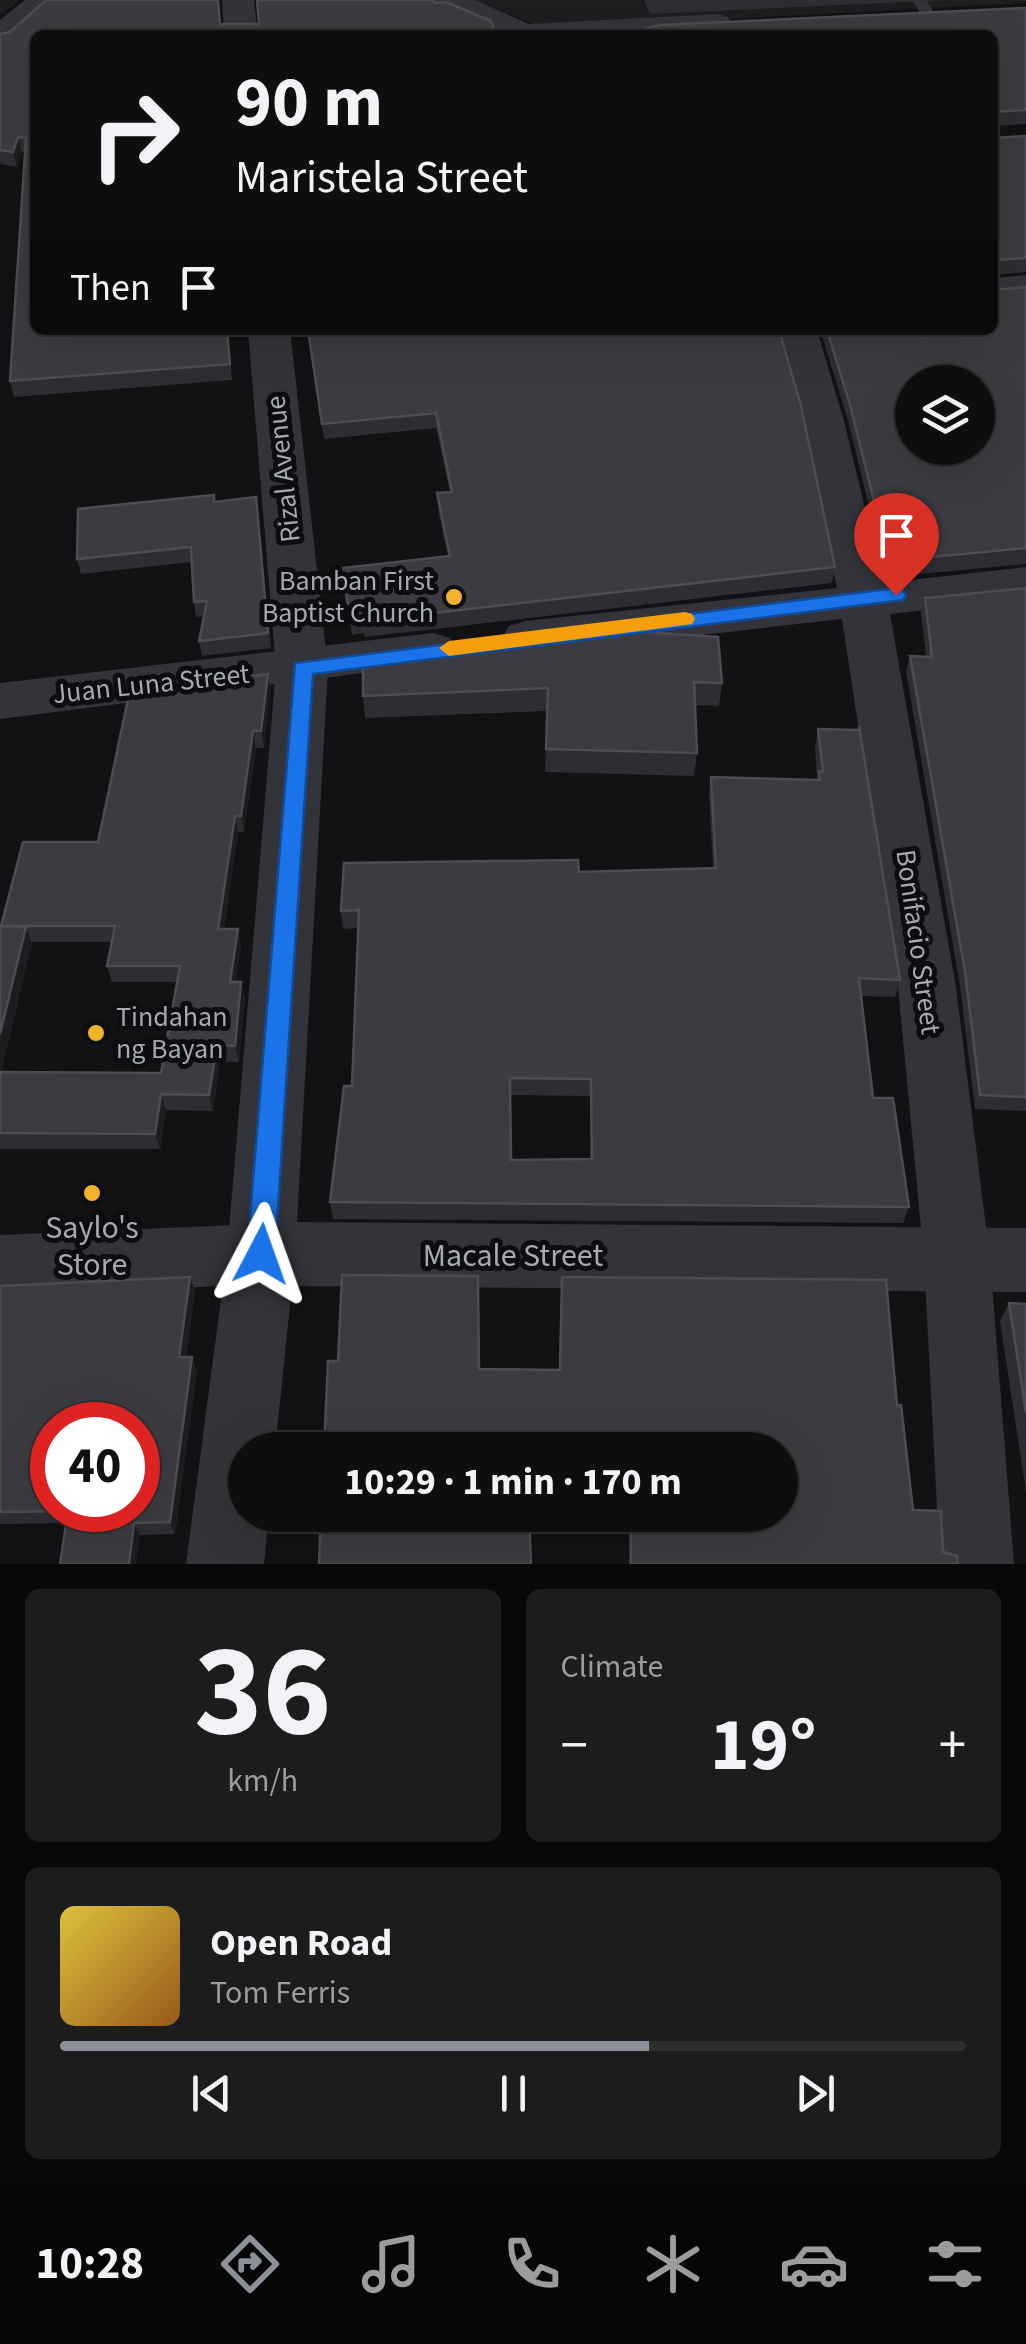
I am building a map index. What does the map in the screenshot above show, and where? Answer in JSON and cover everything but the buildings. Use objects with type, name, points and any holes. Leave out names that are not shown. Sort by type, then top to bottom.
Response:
[{"type":"street","points":[[238,0],[241,30]]},
{"type":"street","points":[[446,0],[516,30]]},
{"type":"street","points":[[890,16],[923,7],[967,12]]},
{"type":"street","points":[[602,30],[755,22]]},
{"type":"street","points":[[998,289],[1026,287]]},
{"type":"street","name":"Rizal Avenue","points":[[225,1564],[261,1254],[302,668],[269,335]]},
{"type":"street","name":"Bonifacio Street","points":[[798,335],[824,421],[863,598],[927,987],[957,1259],[977,1564]]},
{"type":"street","name":"Juan Luna Street","points":[[0,701],[302,668],[863,598],[1026,583]]},
{"type":"street","name":"Macale Street","points":[[0,1266],[261,1254],[1026,1260]]},
{"type":"shaded area","points":[[474,0],[1026,0],[1026,3],[546,29]]},
{"type":"slow traffic","points":[[449,648],[685,619]]},
{"type":"place","name":"Bamban First Baptist Church","points":[[454,597]]},
{"type":"place","name":"Tindahan ng Bayan","points":[[96,1033]]},
{"type":"place","name":"Saylo's Store","points":[[92,1193]]},
{"type":"route","points":[[261,1254],[302,668],[896,595]]}]
